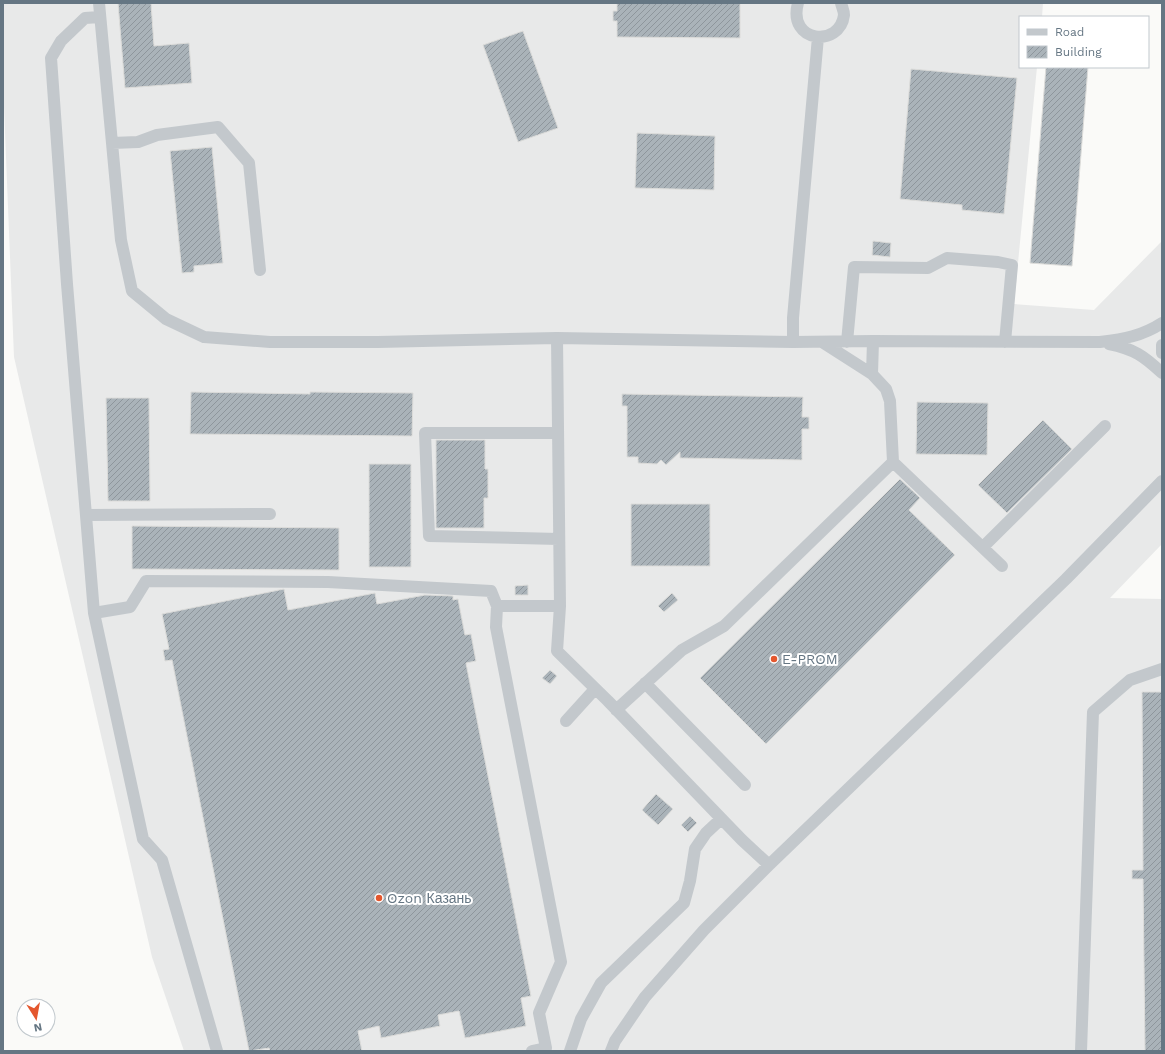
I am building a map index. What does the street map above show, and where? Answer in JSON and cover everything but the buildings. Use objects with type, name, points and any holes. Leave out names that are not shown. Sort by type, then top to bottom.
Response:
[{"type":"street","points":[[99,3],[121,240],[132,291],[166,319],[204,337],[270,342],[378,342],[557,338],[793,342],[1100,342],[1137,336],[1162,323]]},
{"type":"street","points":[[798,3],[796,13],[798,25],[807,33],[818,37],[830,35],[840,26],[844,14],[841,3]]},
{"type":"street","points":[[100,16],[84,18],[61,41],[51,58],[66,276],[94,613],[143,839],[162,860],[217,1051]]},
{"type":"street","points":[[793,342],[793,318],[818,37]]},
{"type":"street","points":[[112,143],[138,142],[157,135],[218,127],[249,164],[260,270]]},
{"type":"street","points":[[847,342],[854,267],[928,268],[947,258],[998,262],[1012,265],[1005,342]]},
{"type":"street","points":[[557,338],[560,606],[557,651],[721,819],[769,865]]},
{"type":"street","points":[[872,374],[873,341]]},
{"type":"street","points":[[822,342],[872,374],[886,389],[890,401],[893,462],[1002,566]]},
{"type":"street","points":[[1100,342],[1123,347],[1138,353],[1162,373]]},
{"type":"street","points":[[1162,345],[1162,353]]},
{"type":"street","points":[[983,547],[1105,426]]},
{"type":"street","points":[[558,434],[425,433],[429,536],[559,539]]},
{"type":"street","points":[[616,710],[682,650],[724,626],[893,462]]},
{"type":"street","points":[[612,1051],[615,1041],[645,997],[704,930],[769,865],[1066,579],[1162,481]]},
{"type":"street","points":[[86,515],[270,514]]},
{"type":"street","points":[[94,613],[130,607],[146,581],[328,582],[491,591],[498,606],[496,627],[560,962],[539,1013],[546,1048],[532,1051]]},
{"type":"street","points":[[498,606],[560,606]]},
{"type":"street","points":[[1081,1051],[1093,712],[1130,680],[1162,669]]},
{"type":"street","points":[[646,683],[746,785]]},
{"type":"street","points":[[566,722],[595,689]]},
{"type":"street","points":[[570,1051],[581,1019],[601,983],[684,903],[690,881],[695,849],[706,833],[721,819]]},
{"type":"shaded area","points":[[3,3],[1043,3],[1042,16],[1019,16],[1019,68],[1037,68],[1014,304],[1094,310],[1162,241],[1162,544],[1110,598],[1162,599],[1162,1051],[184,1051],[152,957],[14,357],[3,82]]},
{"type":"place","name":"E-PROM","points":[[774,659]]},
{"type":"place","name":"Ozon Казань","points":[[379,898]]}]
